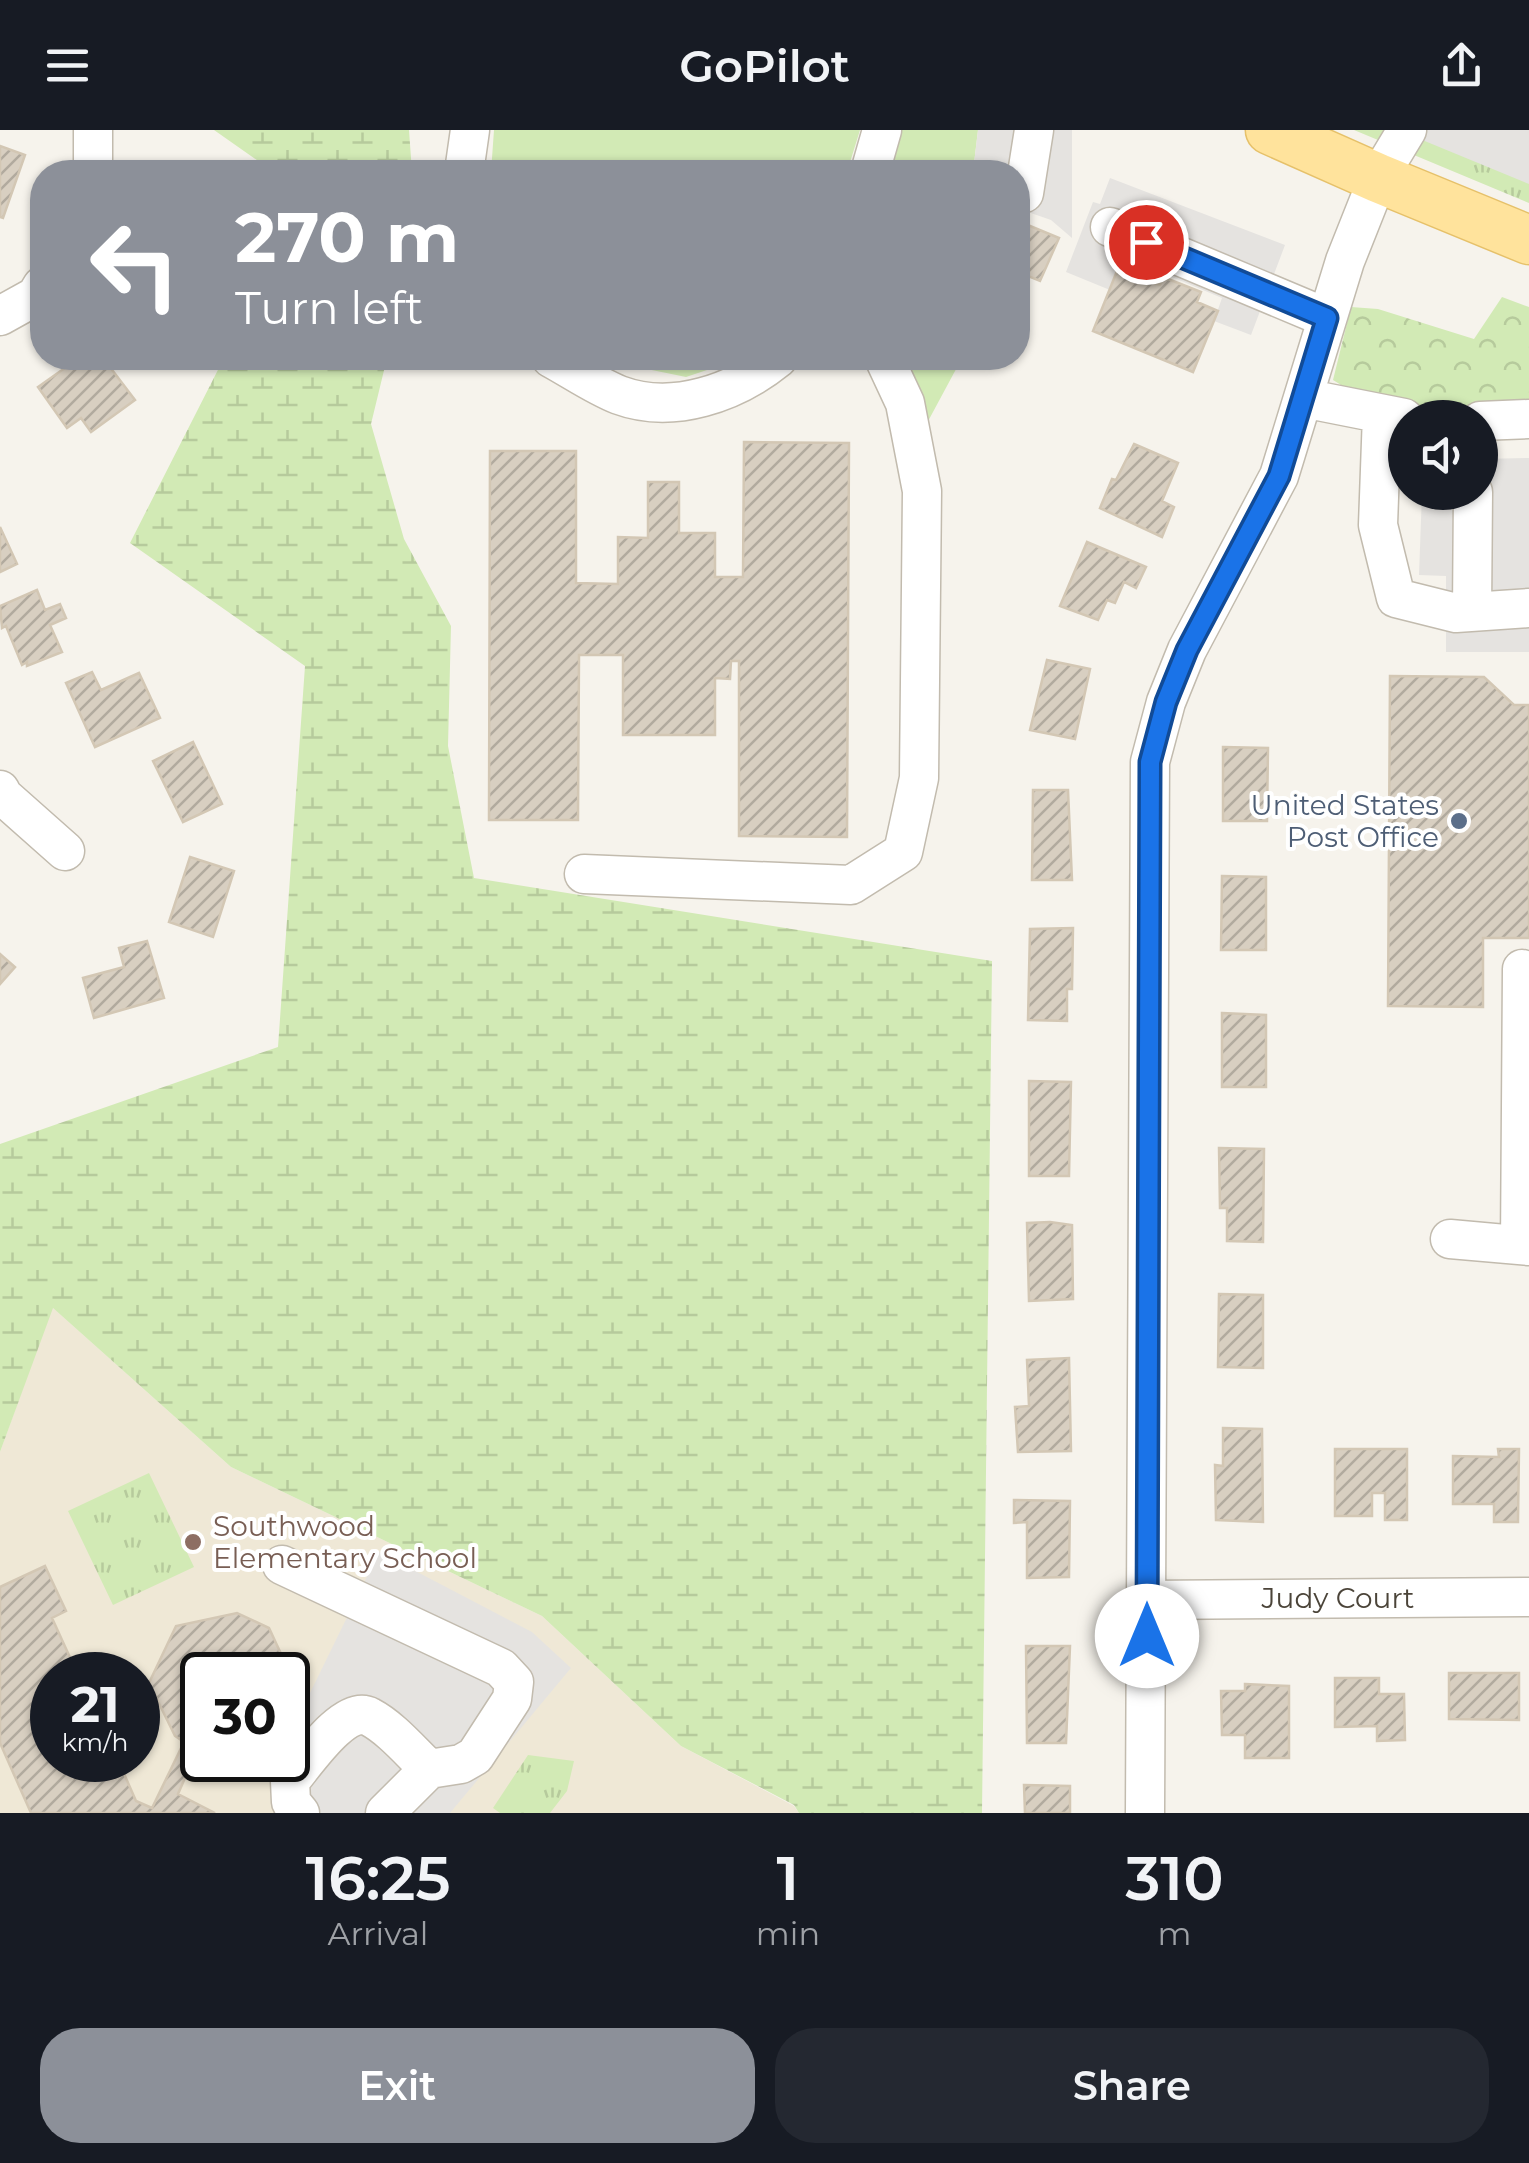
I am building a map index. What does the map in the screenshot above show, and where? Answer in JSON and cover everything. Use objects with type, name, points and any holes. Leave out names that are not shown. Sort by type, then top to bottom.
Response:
[{"type":"main road","points":[[1270,130],[1529,240]]},
{"type":"street","points":[[93,130],[94,160]]},
{"type":"street","points":[[466,160],[470,130]]},
{"type":"street","points":[[873,160],[882,130]]},
{"type":"street","points":[[1029,160],[1034,130]]},
{"type":"street","points":[[1145,1813],[1150,762],[1166,702],[1187,650],[1279,476],[1327,318],[1378,178],[1407,130]]},
{"type":"street","points":[[1110,226],[1327,318]]},
{"type":"street","points":[[0,316],[30,299]]},
{"type":"street","points":[[573,370],[620,395],[670,404],[725,390],[758,370]]},
{"type":"street","points":[[584,874],[851,885],[903,852],[919,778],[922,492],[905,404],[889,370]]},
{"type":"street","points":[[1303,398],[1388,415]]},
{"type":"street","points":[[1498,421],[1529,419]]},
{"type":"street","points":[[1388,457],[1378,525],[1396,598],[1456,613],[1529,608]]},
{"type":"street","points":[[1472,612],[1473,510]]},
{"type":"street","points":[[0,790],[65,851]]},
{"type":"street","points":[[1450,1239],[1524,1245],[1522,968]]},
{"type":"street","points":[[282,1564],[510,1676],[512,1700],[475,1756],[462,1764],[429,1768],[386,1813]]},
{"type":"street","name":"Judy Court","points":[[1147,1600],[1529,1597]]},
{"type":"street","points":[[300,1813],[291,1802],[290,1781],[348,1716],[370,1716],[429,1768]]},
{"type":"shaded area","points":[[978,130],[1072,130],[1072,238],[1051,220],[1030,213],[1030,160],[974,160]]},
{"type":"shaded area","points":[[1398,130],[1529,130],[1529,184]]},
{"type":"shaded area","points":[[1110,178],[1285,245],[1251,335],[1214,321],[1222,298],[1124,257],[1110,290],[1066,272],[1093,202],[1100,204]]},
{"type":"shaded area","points":[[1529,458],[1529,652],[1446,652],[1446,576],[1419,575],[1421,510],[1498,510],[1498,459]]},
{"type":"shaded area","name":"Southwood Elementary School","points":[[52,1307],[231,1467],[542,1616],[681,1746],[794,1806],[799,1813],[0,1813],[0,1452]]},
{"type":"shaded area","points":[[379,1552],[532,1632],[571,1668],[450,1813],[289,1813],[277,1800],[278,1782],[310,1782],[310,1693]]},
{"type":"green space","points":[[214,130],[409,130],[411,160],[257,160]]},
{"type":"green space","points":[[494,130],[860,130],[851,160],[492,160]]},
{"type":"green space","points":[[893,130],[978,130],[974,160],[884,160]]},
{"type":"green space","points":[[1354,130],[1529,130],[1529,203]]},
{"type":"green space","points":[[1502,297],[1529,307],[1529,411],[1498,413],[1498,400],[1388,400],[1388,407],[1333,380],[1351,307],[1378,309],[1474,339]]},
{"type":"green space","points":[[218,370],[384,370],[371,424],[404,539],[451,626],[448,746],[474,878],[992,961],[982,1813],[799,1813],[794,1805],[681,1746],[542,1616],[231,1467],[53,1308],[0,1452],[0,1144],[278,1047],[305,666],[130,543]]},
{"type":"green space","points":[[652,370],[707,370],[686,377]]},
{"type":"green space","points":[[904,370],[956,370],[926,425]]},
{"type":"green space","points":[[149,1473],[194,1567],[113,1605],[68,1511]]},
{"type":"green space","points":[[528,1755],[574,1761],[567,1791],[550,1813],[500,1813],[493,1808]]},
{"type":"building","points":[[0,146],[25,155],[3,218],[0,217]]},
{"type":"building","points":[[1030,226],[1059,238],[1040,281],[1030,277]]},
{"type":"building","points":[[1123,256],[1157,270],[1152,282],[1160,285],[1163,277],[1201,292],[1197,302],[1218,311],[1193,372],[1093,331]]},
{"type":"building","points":[[62,370],[112,370],[135,400],[91,432],[81,418],[67,428],[38,387]]},
{"type":"building","points":[[744,442],[849,443],[847,837],[739,836],[739,661],[731,661],[730,679],[715,678],[715,735],[623,735],[623,655],[579,655],[578,820],[489,820],[490,451],[576,451],[576,583],[618,584],[618,537],[648,538],[648,482],[679,482],[679,533],[715,533],[715,577],[743,577]]},
{"type":"building","points":[[1134,444],[1178,463],[1162,501],[1174,507],[1162,537],[1100,508],[1112,479],[1116,480]]},
{"type":"building","points":[[0,527],[17,564],[0,572]]},
{"type":"building","points":[[1087,542],[1146,567],[1136,588],[1124,582],[1115,603],[1107,600],[1098,620],[1060,606]]},
{"type":"building","points":[[37,590],[45,610],[60,604],[66,618],[50,625],[62,652],[27,666],[27,662],[22,665],[6,626],[2,628],[0,606]]},
{"type":"building","points":[[1047,660],[1090,669],[1075,739],[1030,730]]},
{"type":"building","points":[[92,672],[101,690],[139,673],[160,718],[95,747],[66,683]]},
{"type":"building","name":"United States Post Office","points":[[1390,676],[1484,677],[1514,705],[1529,705],[1529,938],[1483,938],[1483,1007],[1388,1006]]},
{"type":"building","points":[[193,742],[222,804],[183,822],[153,761]]},
{"type":"building","points":[[1223,747],[1268,748],[1267,821],[1223,821]]},
{"type":"building","points":[[1033,790],[1068,790],[1072,880],[1032,880]]},
{"type":"building","points":[[190,857],[234,871],[213,937],[169,922]]},
{"type":"building","points":[[1222,876],[1266,877],[1266,950],[1221,950]]},
{"type":"building","points":[[1073,928],[1067,1021],[1028,1020],[1030,929]]},
{"type":"building","points":[[147,941],[164,998],[94,1018],[83,978],[124,967],[119,948]]},
{"type":"building","points":[[0,954],[15,967],[0,984]]},
{"type":"building","points":[[1222,1013],[1266,1015],[1266,1087],[1222,1087]]},
{"type":"building","points":[[1029,1081],[1071,1082],[1069,1176],[1029,1176]]},
{"type":"building","points":[[1219,1148],[1264,1149],[1263,1242],[1227,1241],[1227,1208],[1220,1208]]},
{"type":"building","points":[[1027,1223],[1072,1225],[1073,1299],[1029,1301]]},
{"type":"building","points":[[1219,1294],[1263,1295],[1263,1368],[1218,1367]]},
{"type":"building","points":[[1069,1358],[1071,1451],[1018,1452],[1015,1407],[1029,1406],[1027,1360]]},
{"type":"building","points":[[1223,1428],[1262,1429],[1263,1522],[1216,1520],[1215,1465],[1223,1466]]},
{"type":"building","points":[[1335,1449],[1407,1449],[1407,1520],[1385,1520],[1385,1493],[1372,1493],[1372,1516],[1335,1516]]},
{"type":"building","points":[[1498,1449],[1519,1449],[1518,1522],[1494,1522],[1494,1504],[1453,1504],[1453,1456],[1499,1457]]},
{"type":"building","points":[[1014,1500],[1070,1501],[1069,1577],[1027,1578],[1027,1522],[1014,1523]]},
{"type":"building","name":"Southwood Elementary School","points":[[45,1566],[66,1611],[52,1618],[68,1652],[30,1652],[30,1782],[128,1782],[136,1801],[152,1808],[180,1750],[180,1782],[183,1782],[178,1794],[215,1813],[31,1813],[0,1743],[0,1587]]},
{"type":"building","name":"Southwood Elementary School","points":[[237,1613],[269,1628],[280,1652],[180,1652],[180,1739],[175,1736],[160,1705],[160,1660],[176,1626]]},
{"type":"building","points":[[1026,1646],[1070,1646],[1066,1743],[1027,1743]]},
{"type":"building","points":[[1449,1673],[1519,1673],[1519,1720],[1449,1719]]},
{"type":"building","points":[[1335,1678],[1379,1678],[1379,1694],[1404,1694],[1405,1740],[1377,1741],[1377,1726],[1335,1727]]},
{"type":"building","points":[[1245,1684],[1289,1686],[1289,1758],[1245,1758],[1245,1735],[1222,1735],[1221,1691],[1245,1691]]},
{"type":"building","points":[[1024,1785],[1070,1786],[1070,1813],[1025,1813]]},
{"type":"place","name":"United States Post Office","points":[[1459,821]]},
{"type":"place","name":"Southwood Elementary School","points":[[193,1542]]},
{"type":"route","points":[[1146,242],[1327,318],[1279,476],[1187,650],[1166,702],[1150,762],[1147,1636]]}]
